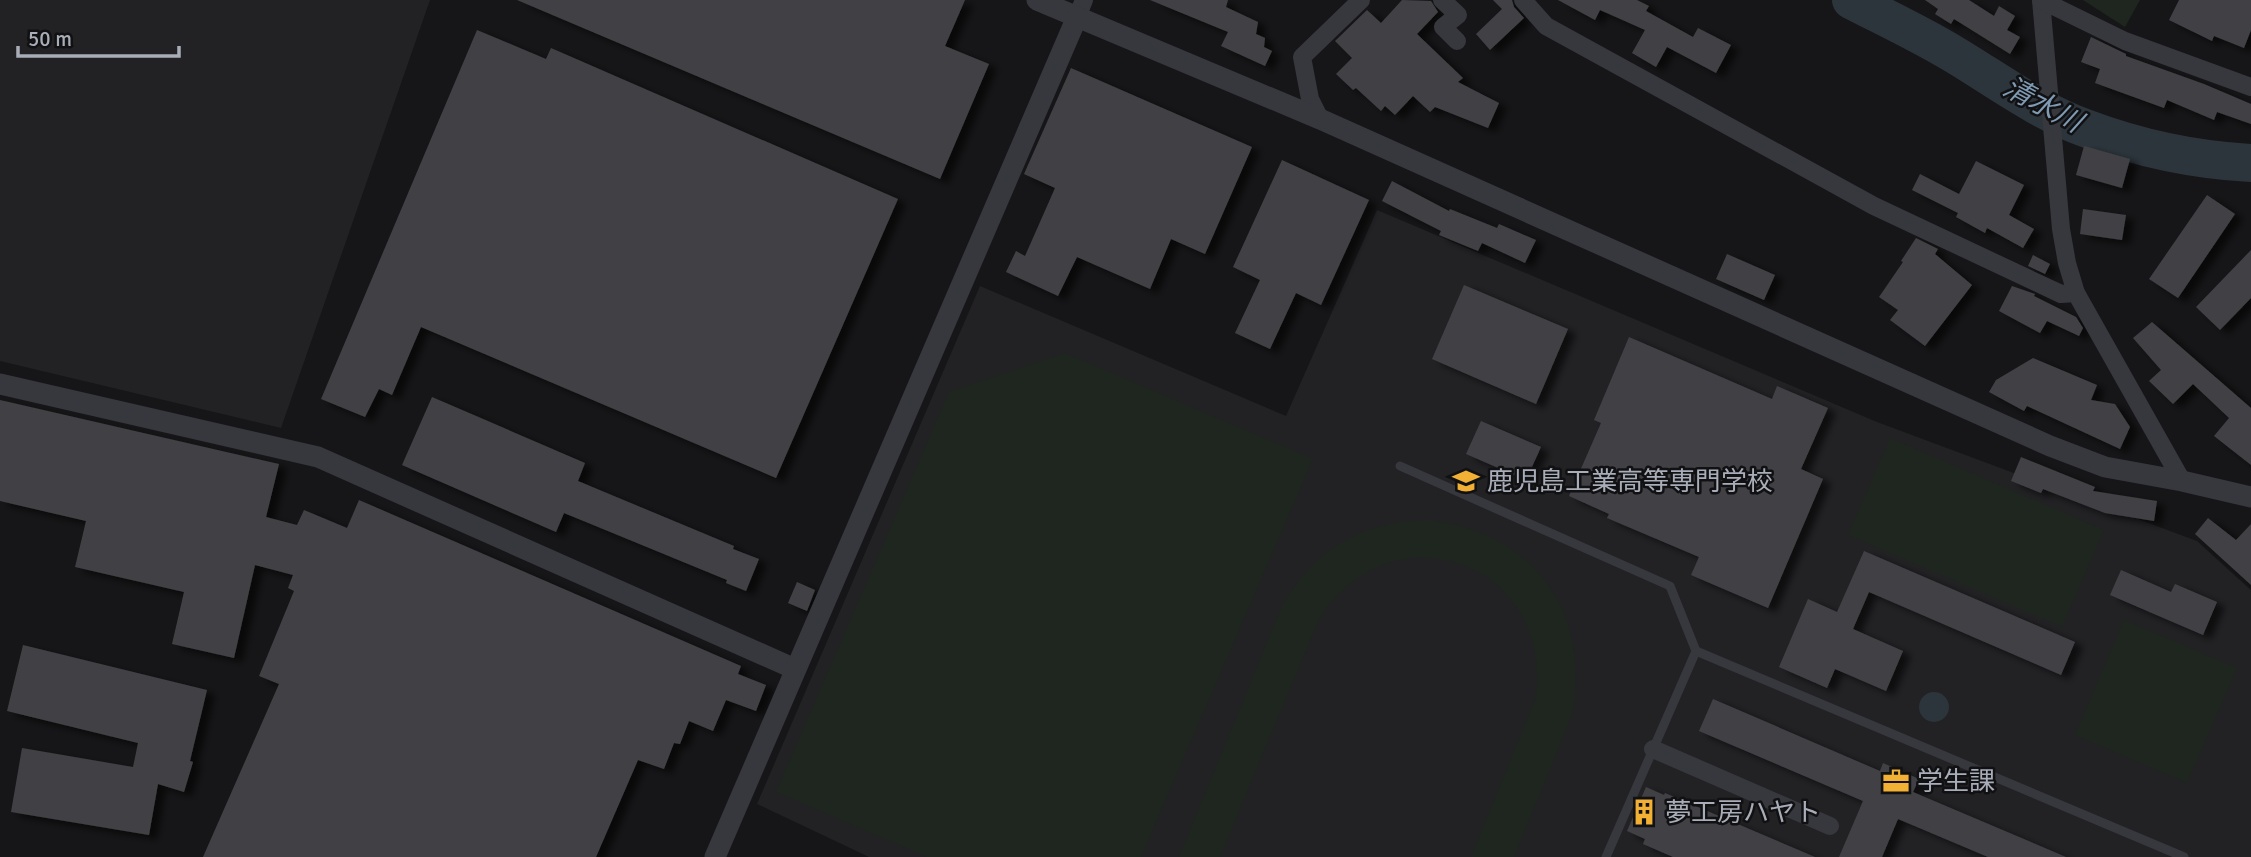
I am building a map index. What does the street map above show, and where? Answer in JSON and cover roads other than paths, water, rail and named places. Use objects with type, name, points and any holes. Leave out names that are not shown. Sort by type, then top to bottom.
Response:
[{"type":"street","points":[[1037,0],[1081,8],[1320,119],[2050,446],[2105,467],[2251,497]]},
{"type":"street","points":[[1320,119],[1310,99],[1302,57],[1361,0]]},
{"type":"street","points":[[1442,0],[1458,15],[1443,27],[1457,41]]},
{"type":"street","points":[[1524,0],[1546,26],[1874,206],[2061,294],[2076,293]]},
{"type":"street","points":[[2041,0],[2061,229],[2067,263],[2076,293],[2182,481]]},
{"type":"street","points":[[2041,0],[2125,41],[2251,87]]},
{"type":"street","points":[[715,857],[1081,8]]},
{"type":"street","points":[[0,384],[318,457],[795,669]]},
{"type":"street","points":[[1653,749],[1830,826]]},
{"type":"lane","points":[[1399,466],[1670,586],[1696,651],[2184,857]]},
{"type":"lane","points":[[1606,857],[1696,651]]},
{"type":"waterway","name":"清水川","points":[[1851,0],[1938,45],[2067,121],[2105,135],[2167,152],[2251,163]]},
{"type":"place","name":"鹿児島工業高等専門学校","points":[[1466,481]]},
{"type":"place","name":"学生課","points":[[1896,781]]},
{"type":"place","name":"夢工房ハヤト","points":[[1644,812]]}]
